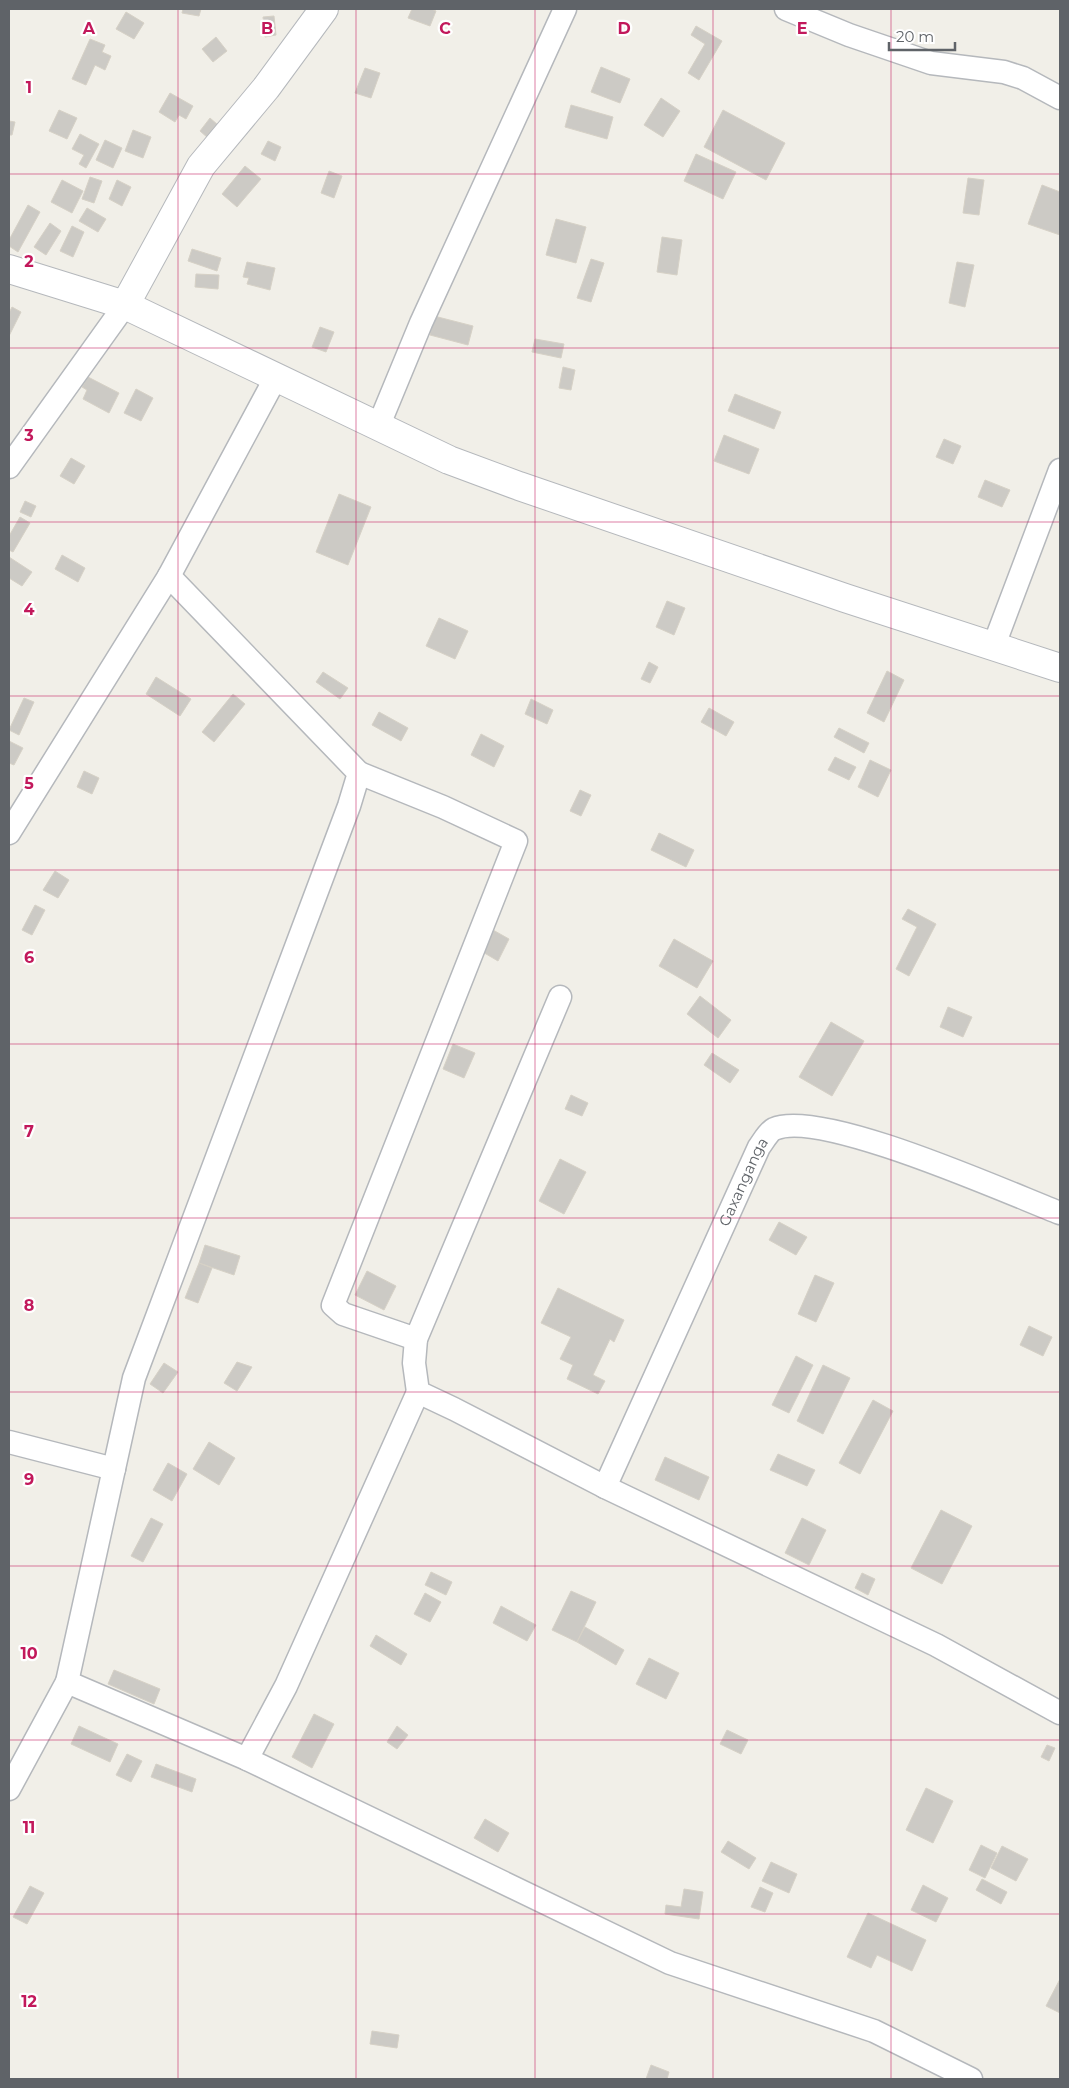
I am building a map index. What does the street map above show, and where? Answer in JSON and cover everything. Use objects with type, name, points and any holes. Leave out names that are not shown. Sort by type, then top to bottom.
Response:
[{"type":"street","points":[[9,468],[125,305],[201,166],[266,88],[324,9]]},
{"type":"street","points":[[378,427],[421,323],[565,9]]},
{"type":"street","points":[[786,9],[849,35],[931,63],[1004,72],[1023,78],[1060,98]]},
{"type":"street","points":[[9,269],[125,305],[449,460],[519,486],[845,598],[1060,668]]},
{"type":"street","points":[[9,833],[168,576],[276,377]]},
{"type":"street","points":[[994,645],[1060,470]]},
{"type":"street","points":[[168,576],[359,773],[443,807],[516,840],[333,1305],[343,1314],[416,1339]]},
{"type":"street","points":[[9,1789],[67,1682],[134,1378],[349,806],[359,773]]},
{"type":"street","points":[[247,1759],[286,1686],[418,1392],[414,1363],[416,1339],[560,997]]},
{"type":"street","name":"Gaxanganga","points":[[606,1487],[759,1147],[772,1130],[793,1125],[842,1133],[908,1153],[1060,1213]]},
{"type":"street","points":[[418,1392],[606,1487],[936,1645],[1060,1713]]},
{"type":"street","points":[[9,1442],[114,1469]]},
{"type":"street","points":[[67,1682],[247,1759],[670,1963],[874,2031],[971,2079]]},
{"type":"building","points":[[183,9],[201,9],[199,16],[182,13]]},
{"type":"building","points":[[412,9],[431,9],[436,11],[430,26],[408,18]]},
{"type":"building","points":[[126,12],[144,23],[134,39],[116,29]]},
{"type":"building","points":[[274,16],[276,35],[265,37],[263,17]]},
{"type":"building","points":[[696,26],[722,41],[699,80],[688,73],[705,44],[691,35]]},
{"type":"building","points":[[216,37],[227,51],[213,62],[202,49]]},
{"type":"building","points":[[90,39],[105,45],[102,52],[111,56],[105,70],[95,65],[86,85],[72,79]]},
{"type":"building","points":[[601,67],[630,79],[620,103],[591,92]]},
{"type":"building","points":[[365,68],[380,73],[371,98],[355,93]]},
{"type":"building","points":[[170,93],[193,106],[186,119],[179,115],[175,122],[159,112]]},
{"type":"building","points":[[661,98],[680,111],[663,137],[644,125]]},
{"type":"building","points":[[571,105],[613,117],[607,139],[565,127]]},
{"type":"building","points":[[59,110],[77,118],[67,139],[49,131]]},
{"type":"building","points":[[723,110],[785,143],[766,180],[704,147]]},
{"type":"building","points":[[210,118],[218,125],[208,138],[200,131]]},
{"type":"building","points":[[9,121],[15,122],[12,135],[9,135]]},
{"type":"building","points":[[133,130],[151,137],[143,158],[125,151]]},
{"type":"building","points":[[80,134],[99,144],[86,168],[79,164],[84,155],[72,149]]},
{"type":"building","points":[[105,140],[122,148],[113,168],[96,160]]},
{"type":"building","points":[[268,141],[281,147],[275,161],[261,154]]},
{"type":"building","points":[[696,154],[736,172],[723,199],[684,181]]},
{"type":"building","points":[[245,166],[261,179],[237,207],[222,194]]},
{"type":"building","points":[[329,171],[342,176],[334,198],[321,193]]},
{"type":"building","points":[[90,177],[102,181],[94,203],[82,199]]},
{"type":"building","points":[[968,178],[984,180],[979,215],[963,213]]},
{"type":"building","points":[[62,180],[83,191],[72,213],[51,202]]},
{"type":"building","points":[[117,180],[131,187],[122,206],[109,199]]},
{"type":"building","points":[[1042,185],[1060,192],[1060,235],[1028,224]]},
{"type":"building","points":[[28,205],[40,212],[18,252],[9,246],[9,240]]},
{"type":"building","points":[[87,208],[106,219],[98,232],[79,221]]},
{"type":"building","points":[[556,219],[586,227],[576,263],[546,255]]},
{"type":"building","points":[[50,223],[61,231],[46,255],[34,247]]},
{"type":"building","points":[[72,226],[84,232],[73,257],[60,251]]},
{"type":"building","points":[[662,237],[682,240],[677,275],[657,272]]},
{"type":"building","points":[[192,249],[221,258],[217,271],[188,261]]},
{"type":"building","points":[[591,259],[604,263],[591,302],[577,298]]},
{"type":"building","points":[[247,262],[275,268],[270,290],[247,284],[249,278],[243,277]]},
{"type":"building","points":[[957,262],[974,265],[965,307],[949,303]]},
{"type":"building","points":[[196,274],[219,275],[218,289],[195,287]]},
{"type":"building","points":[[12,307],[21,312],[9,336],[9,313]]},
{"type":"building","points":[[434,316],[473,326],[468,345],[430,335]]},
{"type":"building","points":[[320,327],[334,332],[326,352],[312,347]]},
{"type":"building","points":[[535,339],[564,344],[561,358],[532,352]]},
{"type":"building","points":[[563,367],[575,370],[571,390],[559,388]]},
{"type":"building","points":[[88,377],[119,393],[109,413],[83,399],[87,390],[82,387]]},
{"type":"building","points":[[136,389],[153,398],[141,421],[124,413]]},
{"type":"building","points":[[735,394],[781,412],[774,429],[728,411]]},
{"type":"building","points":[[724,435],[759,449],[749,474],[714,461]]},
{"type":"building","points":[[944,439],[961,446],[953,464],[936,457]]},
{"type":"building","points":[[71,458],[85,466],[74,484],[60,476]]},
{"type":"building","points":[[985,480],[1010,490],[1002,507],[978,497]]},
{"type":"building","points":[[339,494],[371,507],[348,565],[316,552]]},
{"type":"building","points":[[25,501],[36,506],[31,517],[20,512]]},
{"type":"building","points":[[20,517],[30,523],[13,552],[9,550],[9,536]]},
{"type":"building","points":[[62,555],[85,568],[78,582],[55,569]]},
{"type":"building","points":[[9,557],[32,572],[22,586],[9,578]]},
{"type":"building","points":[[667,601],[685,608],[674,635],[656,627]]},
{"type":"building","points":[[439,618],[468,631],[455,659],[426,646]]},
{"type":"building","points":[[649,662],[658,667],[650,683],[641,679]]},
{"type":"building","points":[[887,671],[904,680],[884,722],[867,713]]},
{"type":"building","points":[[323,672],[348,688],[340,699],[316,682]]},
{"type":"building","points":[[156,677],[191,699],[180,716],[146,694]]},
{"type":"building","points":[[233,694],[245,704],[214,742],[202,732]]},
{"type":"building","points":[[24,698],[34,702],[19,735],[9,730]]},
{"type":"building","points":[[531,699],[553,710],[547,724],[525,714]]},
{"type":"building","points":[[709,708],[734,722],[726,736],[701,722]]},
{"type":"building","points":[[379,712],[408,728],[401,741],[372,725]]},
{"type":"building","points":[[839,728],[869,743],[864,753],[834,737]]},
{"type":"building","points":[[481,734],[504,746],[494,767],[471,755]]},
{"type":"building","points":[[9,741],[23,748],[14,765],[9,763]]},
{"type":"building","points":[[835,757],[856,767],[849,780],[828,770]]},
{"type":"building","points":[[870,760],[891,770],[878,797],[858,787]]},
{"type":"building","points":[[84,771],[99,778],[92,794],[77,787]]},
{"type":"building","points":[[580,790],[591,795],[581,816],[570,811]]},
{"type":"building","points":[[659,833],[694,850],[686,867],[651,850]]},
{"type":"building","points":[[55,871],[69,880],[58,898],[43,890]]},
{"type":"building","points":[[35,905],[45,910],[32,935],[22,930]]},
{"type":"building","points":[[908,909],[936,924],[909,976],[896,969],[917,927],[902,919]]},
{"type":"building","points":[[493,930],[509,939],[498,961],[481,951]]},
{"type":"building","points":[[674,939],[713,961],[697,988],[659,966]]},
{"type":"building","points":[[700,996],[731,1020],[718,1038],[687,1014]]},
{"type":"building","points":[[948,1007],[972,1017],[963,1037],[940,1027]]},
{"type":"building","points":[[831,1022],[864,1041],[832,1096],[799,1077]]},
{"type":"building","points":[[453,1044],[475,1053],[464,1078],[443,1069]]},
{"type":"building","points":[[712,1053],[739,1070],[730,1083],[704,1065]]},
{"type":"building","points":[[571,1095],[588,1103],[582,1116],[565,1109]]},
{"type":"building","points":[[560,1159],[586,1172],[564,1214],[539,1201]]},
{"type":"building","points":[[779,1222],[807,1237],[796,1255],[769,1240]]},
{"type":"building","points":[[205,1245],[240,1256],[234,1275],[199,1263]]},
{"type":"building","points":[[199,1263],[212,1268],[198,1303],[185,1298]]},
{"type":"building","points":[[367,1271],[396,1286],[384,1310],[355,1295]]},
{"type":"building","points":[[815,1275],[834,1283],[816,1322],[798,1314]]},
{"type":"building","points":[[558,1288],[624,1320],[614,1342],[610,1339],[593,1375],[605,1381],[598,1394],[567,1379],[573,1365],[560,1359],[571,1337],[541,1323]]},
{"type":"building","points":[[1029,1326],[1052,1337],[1043,1356],[1020,1345]]},
{"type":"building","points":[[796,1356],[813,1365],[789,1413],[772,1405]]},
{"type":"building","points":[[237,1362],[252,1367],[237,1391],[224,1383]]},
{"type":"building","points":[[164,1363],[178,1372],[163,1393],[150,1384]]},
{"type":"building","points":[[823,1365],[850,1378],[823,1434],[797,1421]]},
{"type":"building","points":[[873,1400],[893,1411],[860,1474],[839,1463]]},
{"type":"building","points":[[209,1442],[235,1458],[219,1485],[193,1469]]},
{"type":"building","points":[[778,1454],[815,1470],[807,1486],[770,1470]]},
{"type":"building","points":[[665,1457],[709,1477],[699,1500],[655,1480]]},
{"type":"building","points":[[168,1463],[187,1474],[172,1501],[153,1490]]},
{"type":"building","points":[[941,1510],[972,1526],[942,1584],[911,1568]]},
{"type":"building","points":[[151,1518],[163,1524],[143,1562],[131,1556]]},
{"type":"building","points":[[802,1518],[826,1530],[809,1565],[785,1553]]},
{"type":"building","points":[[431,1572],[452,1582],[446,1595],[425,1585]]},
{"type":"building","points":[[862,1573],[875,1579],[868,1595],[855,1588]]},
{"type":"building","points":[[571,1591],[596,1602],[577,1642],[552,1630]]},
{"type":"building","points":[[425,1593],[441,1602],[430,1622],[414,1614]]},
{"type":"building","points":[[501,1606],[536,1625],[527,1641],[493,1623]]},
{"type":"building","points":[[585,1627],[624,1650],[616,1665],[577,1642]]},
{"type":"building","points":[[376,1635],[407,1654],[401,1665],[370,1646]]},
{"type":"building","points":[[649,1658],[679,1673],[666,1699],[636,1684]]},
{"type":"building","points":[[114,1670],[160,1689],[154,1704],[108,1684]]},
{"type":"building","points":[[314,1714],[334,1724],[312,1768],[292,1757]]},
{"type":"building","points":[[79,1726],[118,1744],[110,1762],[71,1744]]},
{"type":"building","points":[[397,1726],[408,1735],[397,1749],[387,1742]]},
{"type":"building","points":[[727,1730],[748,1740],[741,1754],[720,1744]]},
{"type":"building","points":[[1047,1745],[1055,1748],[1049,1761],[1041,1757]]},
{"type":"building","points":[[127,1754],[142,1761],[131,1782],[116,1775]]},
{"type":"building","points":[[156,1764],[196,1779],[192,1792],[151,1777]]},
{"type":"building","points":[[926,1788],[953,1801],[933,1843],[906,1830]]},
{"type":"building","points":[[485,1819],[509,1833],[498,1852],[474,1838]]},
{"type":"building","points":[[728,1841],[756,1858],[749,1869],[721,1852]]},
{"type":"building","points":[[981,1845],[997,1853],[985,1878],[969,1870]]},
{"type":"building","points":[[1002,1846],[1028,1859],[1016,1881],[991,1868]]},
{"type":"building","points":[[771,1862],[797,1874],[789,1893],[762,1881]]},
{"type":"building","points":[[982,1879],[1007,1892],[1001,1904],[976,1890]]},
{"type":"building","points":[[923,1885],[948,1898],[936,1922],[911,1910]]},
{"type":"building","points":[[30,1886],[44,1893],[27,1924],[13,1917]]},
{"type":"building","points":[[760,1887],[773,1893],[765,1912],[751,1907]]},
{"type":"building","points":[[684,1889],[703,1892],[699,1919],[665,1914],[666,1905],[681,1907]]},
{"type":"building","points":[[868,1913],[926,1940],[912,1971],[877,1955],[871,1968],[847,1957]]},
{"type":"building","points":[[1060,1979],[1060,2013],[1046,2006]]},
{"type":"building","points":[[372,2031],[399,2035],[397,2048],[370,2044]]},
{"type":"building","points":[[651,2065],[669,2072],[667,2079],[646,2079]]}]
